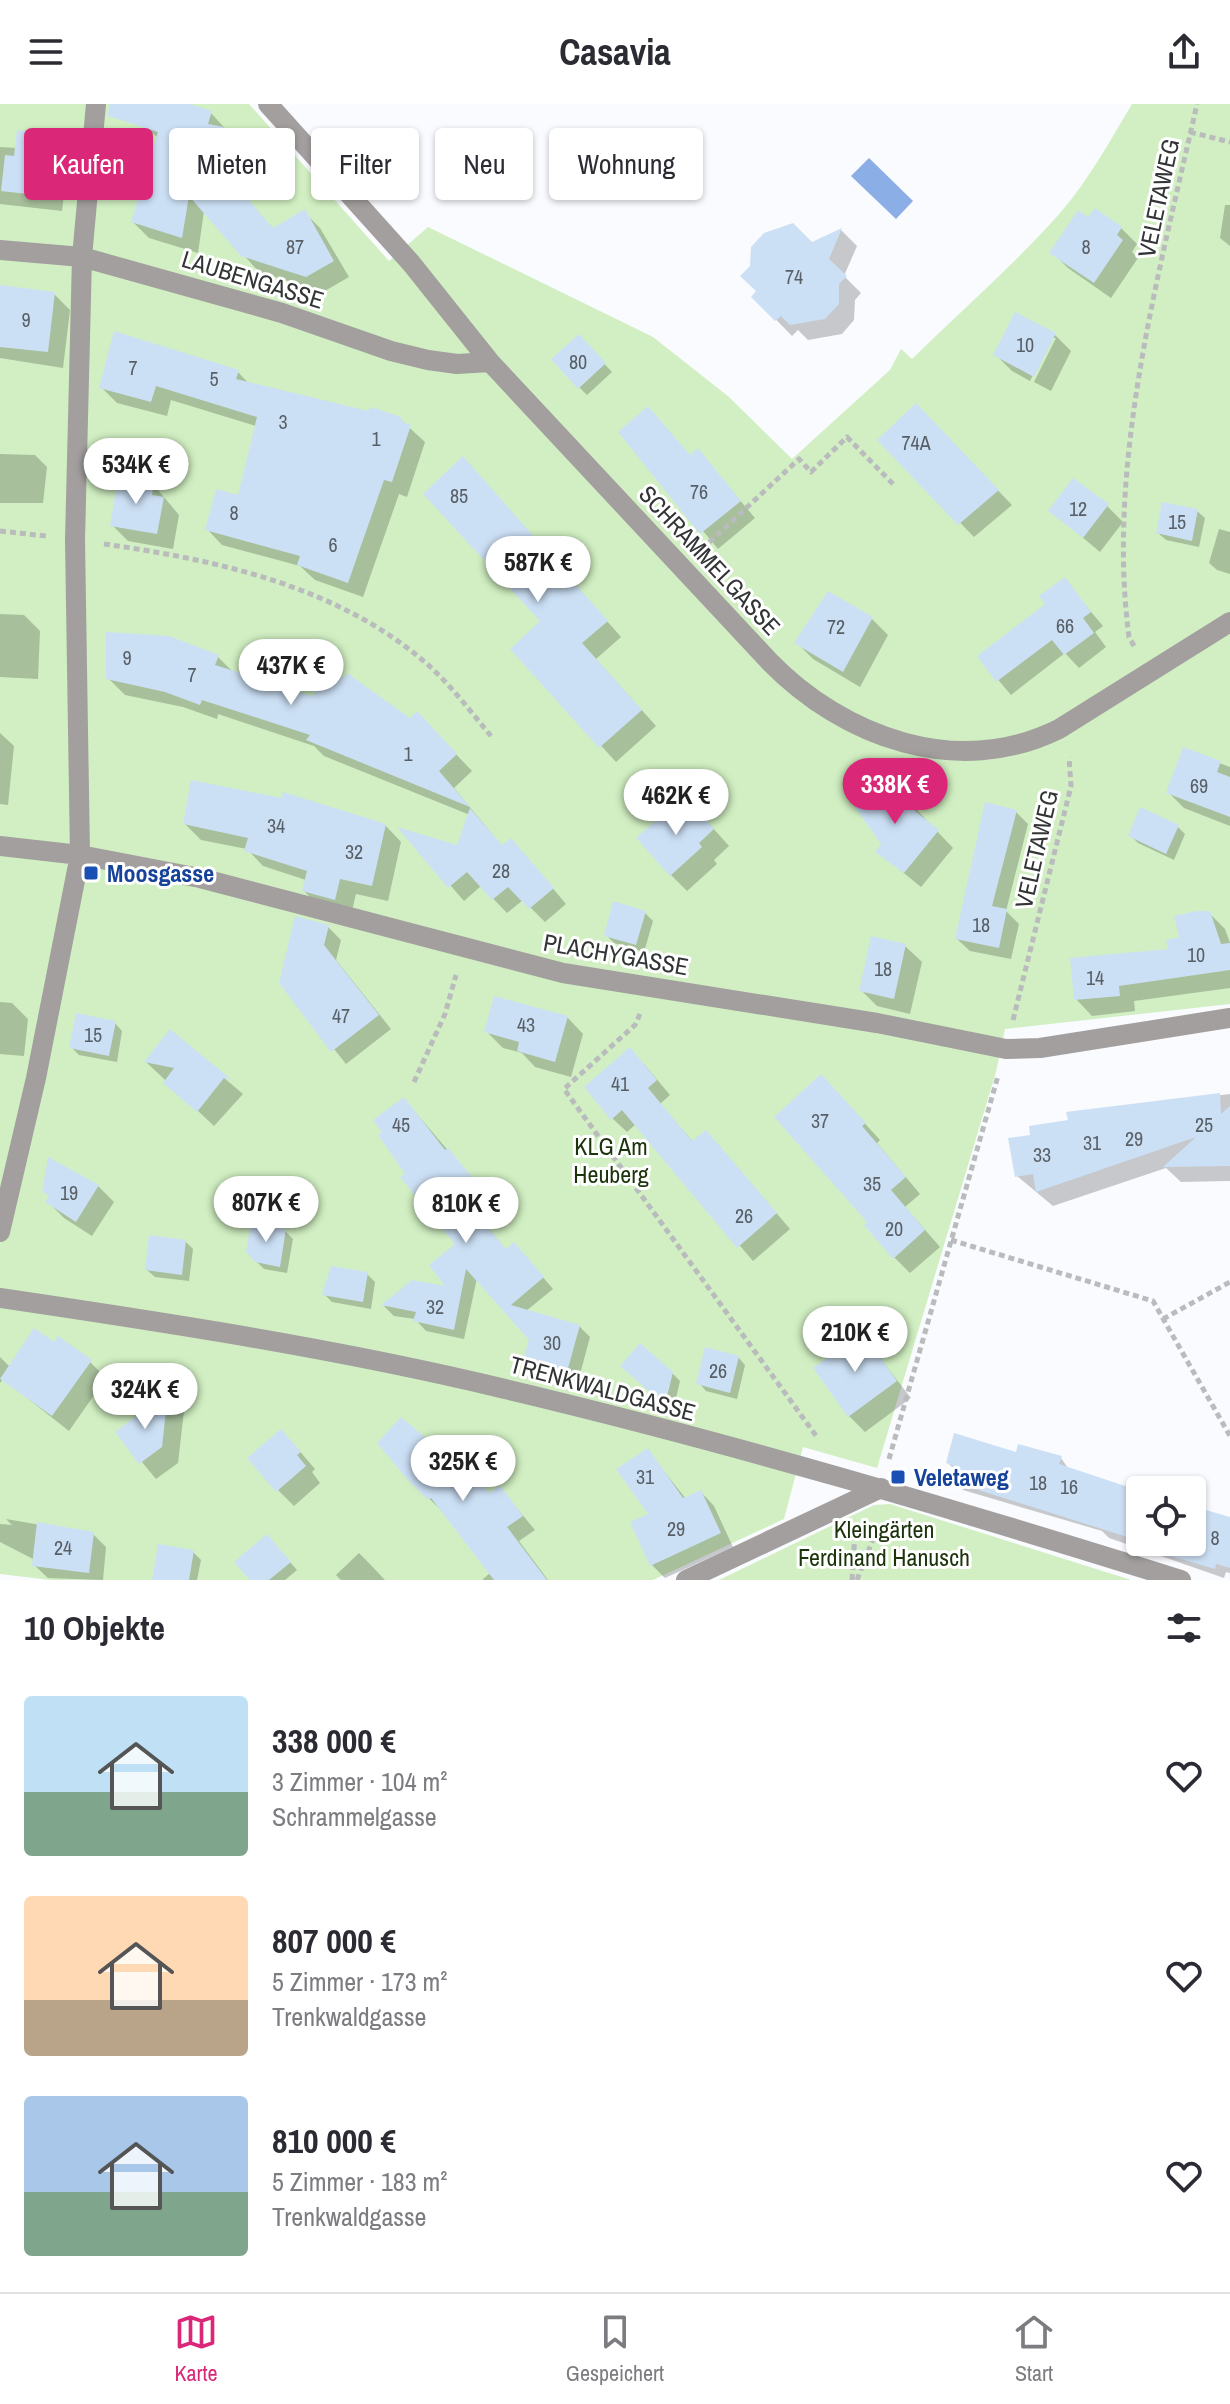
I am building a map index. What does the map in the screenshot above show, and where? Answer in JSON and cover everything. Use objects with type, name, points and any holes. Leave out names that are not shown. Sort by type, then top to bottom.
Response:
[{"type":"street","points":[[0,1232],[36,1078],[80,855],[75,540],[82,257],[96,104]]},
{"type":"street","name":"SCHRAMMELGASSE","points":[[268,104],[411,263],[490,362],[801,692],[873,733],[922,747],[969,753],[1035,741],[1149,676],[1230,622]]},
{"type":"street","name":"LAUBENGASSE","points":[[0,250],[82,257],[282,313],[391,351],[457,364],[490,362]]},
{"type":"street","name":"PLACHYGASSE","points":[[0,846],[80,855],[200,878],[563,973],[877,1023],[1006,1049],[1040,1048],[1230,1018]]},
{"type":"street","name":"TRENKWALDGASSE","points":[[0,1298],[234,1333],[504,1388],[881,1488],[1181,1580]]},
{"type":"street","points":[[686,1580],[881,1488]]},
{"type":"path","name":"VELETAWEG","points":[[1149,676],[1129,637],[1121,561],[1137,386],[1197,104]]},
{"type":"path","points":[[1190,132],[1230,142]]},
{"type":"path","points":[[682,567],[799,459],[811,472],[847,437],[894,485]]},
{"type":"path","points":[[0,531],[185,555],[281,581],[382,629],[428,664],[491,736]]},
{"type":"path","name":"VELETAWEG","points":[[881,1488],[1006,1049],[1071,786],[1068,746],[1059,729]]},
{"type":"path","points":[[414,1082],[445,1014],[463,947]]},
{"type":"path","points":[[643,1005],[635,1025],[564,1089],[819,1440]]},
{"type":"path","points":[[951,1240],[1153,1301],[1230,1436]]},
{"type":"path","points":[[1163,1319],[1230,1282]]},
{"type":"path","points":[[857,1580],[879,1523]]},
{"type":"green space","name":"KLG Am Heuberg","points":[[0,104],[249,104],[270,128],[169,128],[169,200],[295,200],[295,156],[311,174],[311,200],[335,200],[389,261],[428,227],[653,337],[729,397],[792,459],[890,370],[901,349],[912,359],[1043,231],[1081,186],[1132,104],[1230,104],[1230,1004],[1005,1029],[996,1072],[877,1468],[803,1447],[784,1519],[653,1580],[51,1580],[0,1574]]},
{"type":"green space","name":"Kleingärten Ferdinand Hanusch","points":[[890,1504],[1131,1580],[719,1580],[874,1505]]},
{"type":"water","points":[[869,158],[913,201],[896,219],[851,176]]},
{"type":"building","points":[[109,104],[190,104],[212,111],[208,124],[224,127],[169,128],[169,200],[188,200],[182,238],[131,222],[138,200],[153,200],[153,149],[158,132],[108,116]]},
{"type":"building","points":[[17,130],[24,131],[24,194],[1,191],[5,155],[14,156]]},
{"type":"building","points":[[192,200],[249,200],[273,228],[305,209],[334,261],[306,277],[241,256]]},
{"type":"building","points":[[1095,208],[1122,227],[1117,235],[1123,240],[1094,283],[1049,253],[1078,210],[1088,217]]},
{"type":"building","points":[[793,223],[812,242],[842,228],[829,259],[847,276],[839,284],[839,304],[825,319],[790,325],[781,316],[775,321],[751,297],[756,291],[740,276],[750,266],[751,247],[764,233]]},
{"type":"building","points":[[0,285],[55,292],[48,352],[0,347]]},
{"type":"building","points":[[1015,312],[1056,333],[1034,377],[993,355]]},
{"type":"building","points":[[114,331],[239,370],[236,379],[368,411],[371,407],[401,417],[403,422],[411,425],[392,482],[384,480],[348,583],[297,565],[300,556],[205,530],[216,489],[238,495],[257,417],[156,386],[151,402],[99,388]]},
{"type":"building","points":[[579,334],[606,363],[578,389],[551,359]]},
{"type":"building","points":[[916,403],[999,490],[958,525],[877,440]]},
{"type":"building","points":[[648,406],[690,455],[698,448],[741,501],[700,534],[618,432]]},
{"type":"building","points":[[463,456],[608,621],[582,643],[642,710],[599,748],[510,649],[540,621],[423,494]]},
{"type":"building","points":[[118,476],[154,482],[152,495],[164,497],[157,534],[110,526]]},
{"type":"building","points":[[1073,478],[1109,504],[1083,538],[1048,511]]},
{"type":"building","points":[[1162,502],[1198,509],[1192,541],[1156,533]]},
{"type":"building","points":[[1065,577],[1091,612],[1083,618],[1094,633],[1064,655],[1052,640],[996,682],[977,656],[1045,604],[1039,596]]},
{"type":"building","points":[[828,591],[873,617],[843,672],[794,643]]},
{"type":"building","points":[[106,632],[169,636],[219,655],[215,665],[312,696],[333,671],[343,678],[347,673],[410,718],[417,711],[457,754],[439,771],[470,807],[306,740],[310,735],[202,700],[200,705],[165,692],[106,679]]},
{"type":"building","points":[[1183,747],[1221,761],[1217,772],[1230,777],[1230,817],[1166,793]]},
{"type":"building","points":[[191,780],[281,798],[283,792],[386,824],[372,886],[340,879],[335,900],[302,891],[307,871],[244,851],[248,838],[183,824]]},
{"type":"building","points":[[879,784],[887,795],[898,787],[910,807],[939,830],[904,873],[875,852],[881,844],[852,803]]},
{"type":"building","points":[[688,799],[714,829],[699,843],[702,847],[670,876],[636,838],[669,809],[672,813]]},
{"type":"building","points":[[985,802],[1017,810],[992,906],[1007,909],[999,948],[955,939]]},
{"type":"building","points":[[1140,807],[1179,825],[1166,854],[1128,836]]},
{"type":"building","points":[[470,808],[502,845],[511,838],[554,888],[529,909],[508,887],[492,900],[467,872],[448,888],[397,827],[457,845]]},
{"type":"building","points":[[613,901],[646,911],[636,945],[604,936]]},
{"type":"building","points":[[1210,911],[1221,944],[1230,943],[1230,970],[1119,986],[1120,996],[1074,1000],[1070,958],[1168,949],[1166,940],[1179,937],[1174,916]]},
{"type":"building","points":[[295,916],[329,925],[324,945],[379,1015],[331,1052],[279,983]]},
{"type":"building","points":[[871,936],[906,944],[894,999],[859,991]]},
{"type":"building","points":[[494,996],[568,1016],[555,1062],[517,1051],[519,1042],[484,1032]]},
{"type":"building","points":[[76,1013],[116,1021],[109,1056],[69,1048]]},
{"type":"building","points":[[170,1029],[232,1080],[224,1078],[197,1112],[163,1083],[174,1068],[144,1062]]},
{"type":"building","points":[[630,1047],[657,1080],[648,1088],[692,1141],[706,1130],[777,1213],[737,1248],[622,1110],[611,1120],[584,1087]]},
{"type":"building","points":[[821,1074],[866,1123],[862,1126],[906,1177],[891,1190],[925,1230],[893,1259],[864,1225],[867,1222],[774,1117]]},
{"type":"building","points":[[1220,1093],[1221,1114],[1230,1106],[1230,1166],[1163,1167],[1196,1137],[1036,1192],[1033,1174],[1015,1177],[1008,1138],[1030,1135],[1029,1126],[1068,1120],[1066,1112]]},
{"type":"building","points":[[404,1097],[445,1150],[448,1148],[472,1177],[456,1189],[506,1249],[514,1242],[544,1277],[511,1305],[580,1325],[567,1372],[523,1360],[529,1340],[466,1269],[454,1330],[413,1321],[416,1312],[381,1305],[412,1280],[445,1286],[429,1265],[455,1244],[400,1177],[405,1174],[378,1135],[382,1132],[373,1120]]},
{"type":"building","points":[[48,1157],[99,1185],[76,1222],[45,1202],[49,1196],[42,1191]]},
{"type":"building","points":[[251,1223],[286,1229],[280,1267],[255,1262],[246,1252]]},
{"type":"building","points":[[149,1235],[186,1240],[182,1275],[145,1270]]},
{"type":"building","points":[[331,1266],[368,1272],[363,1302],[322,1295]]},
{"type":"building","points":[[34,1328],[54,1342],[58,1336],[92,1360],[52,1416],[0,1379]]},
{"type":"building","points":[[862,1332],[897,1381],[848,1417],[813,1368]]},
{"type":"building","points":[[640,1343],[673,1372],[665,1405],[620,1366]]},
{"type":"building","points":[[705,1347],[739,1356],[730,1393],[696,1384]]},
{"type":"building","points":[[168,1392],[162,1447],[139,1464],[115,1432]]},
{"type":"building","points":[[401,1417],[427,1439],[430,1437],[490,1493],[500,1485],[523,1516],[507,1527],[547,1580],[494,1580],[431,1498],[428,1500],[407,1479],[377,1443]]},
{"type":"building","points":[[281,1429],[301,1452],[297,1455],[306,1466],[276,1492],[247,1458]]},
{"type":"building","points":[[954,1433],[1016,1452],[1018,1444],[1062,1456],[1059,1464],[1126,1486],[1126,1537],[950,1481],[954,1466],[946,1463]]},
{"type":"building","points":[[648,1448],[683,1498],[701,1490],[721,1533],[650,1566],[630,1522],[648,1514],[616,1469]]},
{"type":"building","points":[[1206,1510],[1230,1517],[1230,1568],[1216,1564],[1215,1569],[1171,1556],[1206,1556]]},
{"type":"building","points":[[37,1522],[94,1532],[89,1573],[32,1566]]},
{"type":"building","points":[[267,1534],[291,1562],[269,1580],[250,1580],[234,1562]]},
{"type":"building","points":[[158,1544],[194,1550],[189,1580],[152,1580]]},
{"type":"place","name":"Moosgasse","points":[[91,873]]},
{"type":"place","name":"Veletaweg","points":[[898,1477]]}]
